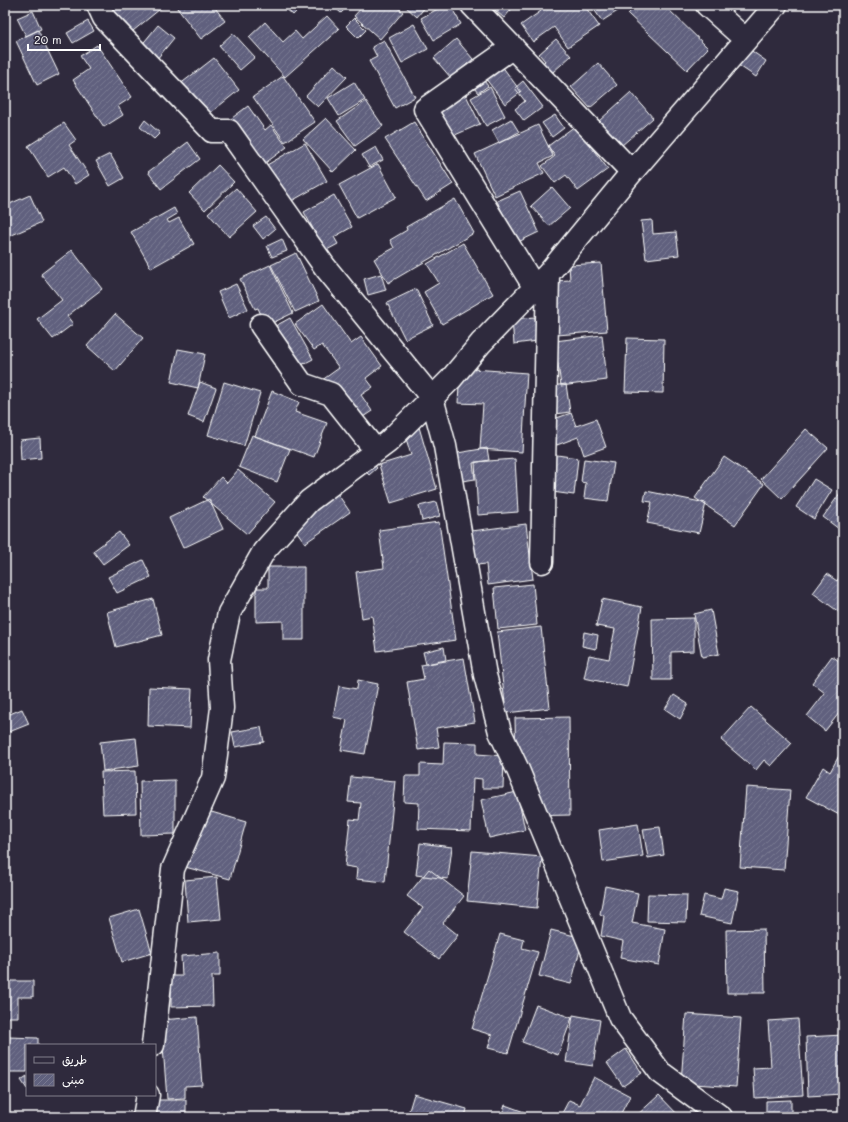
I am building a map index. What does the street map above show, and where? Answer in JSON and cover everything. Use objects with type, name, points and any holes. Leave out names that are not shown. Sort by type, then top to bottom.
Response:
[{"type":"street","points":[[98,5],[104,18],[212,131],[229,131],[325,267],[432,398],[445,446],[485,675],[500,732],[518,770],[620,1018],[660,1072],[721,1117]]},
{"type":"street","points":[[472,5],[632,172]]},
{"type":"street","points":[[707,5],[746,40]]},
{"type":"street","points":[[153,1044],[173,869],[213,778],[222,708],[218,660],[229,613],[264,551],[304,507],[388,442],[452,379],[481,343],[542,281],[632,172],[776,5]]},
{"type":"street","points":[[513,48],[425,109],[542,281],[542,562]]},
{"type":"street","points":[[261,325],[302,384],[331,394],[376,451]]},
{"type":"street","points":[[144,1117],[148,1096]]},
{"type":"building","points":[[104,5],[165,5],[128,35]]},
{"type":"building","points":[[182,5],[213,5],[225,21],[201,39],[177,8]]},
{"type":"building","points":[[282,5],[303,5],[293,15]]},
{"type":"building","points":[[332,5],[349,5],[341,13]]},
{"type":"building","points":[[364,5],[395,5],[403,12],[380,39],[354,16]]},
{"type":"building","points":[[404,5],[427,5],[417,17]]},
{"type":"building","points":[[445,5],[450,5],[461,24],[434,40],[421,18]]},
{"type":"building","points":[[489,5],[515,5],[504,18]]},
{"type":"building","points":[[537,5],[584,5],[599,26],[568,47],[554,27],[533,42],[521,25],[541,11]]},
{"type":"building","points":[[591,5],[627,5],[602,21]]},
{"type":"building","points":[[637,5],[664,5],[708,48],[687,70],[628,14]]},
{"type":"building","points":[[33,11],[41,29],[26,36],[17,18]]},
{"type":"building","points":[[327,16],[339,29],[285,77],[249,37],[265,22],[283,42],[295,31],[302,39]]},
{"type":"building","points":[[354,18],[366,30],[358,38],[346,26]]},
{"type":"building","points":[[88,21],[94,31],[73,43],[67,33]]},
{"type":"building","points":[[414,24],[428,49],[402,63],[389,38]]},
{"type":"building","points":[[158,25],[174,38],[152,65],[136,52]]},
{"type":"building","points":[[38,30],[59,74],[37,85],[16,41]]},
{"type":"building","points":[[233,33],[255,57],[240,70],[219,46]]},
{"type":"building","points":[[456,39],[473,59],[451,78],[434,58]]},
{"type":"building","points":[[556,39],[571,56],[544,80],[535,71],[545,61],[539,54]]},
{"type":"building","points":[[384,40],[415,97],[395,108],[369,61],[377,57],[372,47]]},
{"type":"building","points":[[97,45],[132,97],[118,106],[123,115],[104,127],[73,80],[89,69],[80,56]]},
{"type":"building","points":[[746,47],[766,61],[756,77],[735,63]]},
{"type":"building","points":[[214,58],[239,90],[204,118],[179,85]]},
{"type":"building","points":[[499,62],[521,92],[505,104],[482,74]]},
{"type":"building","points":[[598,63],[617,85],[590,108],[571,87]]},
{"type":"building","points":[[334,65],[347,77],[318,107],[306,96]]},
{"type":"building","points":[[283,76],[315,122],[285,142],[253,97]]},
{"type":"building","points":[[481,77],[488,86],[478,93],[471,84]]},
{"type":"building","points":[[523,81],[543,107],[524,121],[515,109],[525,101],[515,88]]},
{"type":"building","points":[[354,82],[365,100],[339,116],[328,98]]},
{"type":"building","points":[[490,87],[505,116],[486,126],[471,98]]},
{"type":"building","points":[[464,91],[480,124],[446,139],[431,106]]},
{"type":"building","points":[[631,92],[653,118],[621,146],[599,121]]},
{"type":"building","points":[[366,101],[383,126],[355,146],[337,121]]},
{"type":"building","points":[[248,106],[265,130],[271,125],[287,147],[253,172],[220,127]]},
{"type":"building","points":[[555,115],[564,128],[552,137],[542,123]]},
{"type":"building","points":[[326,118],[356,150],[333,172],[303,139]]},
{"type":"building","points":[[511,119],[519,132],[499,143],[492,130]]},
{"type":"building","points":[[145,120],[160,133],[154,139],[140,127]]},
{"type":"building","points":[[414,122],[453,184],[426,201],[385,139]]},
{"type":"building","points":[[64,123],[76,140],[69,145],[89,175],[75,184],[64,167],[48,177],[28,146]]},
{"type":"building","points":[[538,125],[553,156],[539,163],[544,173],[495,196],[475,154]]},
{"type":"building","points":[[575,126],[608,169],[578,191],[566,175],[555,183],[542,166],[555,156],[548,146]]},
{"type":"building","points":[[188,142],[200,159],[161,189],[148,172]]},
{"type":"building","points":[[305,143],[327,181],[281,207],[260,169]]},
{"type":"building","points":[[376,147],[383,160],[369,167],[362,155]]},
{"type":"building","points":[[110,154],[124,178],[110,186],[96,161]]},
{"type":"building","points":[[378,164],[396,197],[357,218],[339,185]]},
{"type":"building","points":[[218,165],[234,182],[205,210],[189,193]]},
{"type":"building","points":[[552,187],[570,208],[549,226],[531,206]]},
{"type":"building","points":[[236,188],[257,212],[229,237],[208,213]]},
{"type":"building","points":[[520,191],[539,232],[516,243],[497,201]]},
{"type":"building","points":[[30,195],[42,222],[5,238],[5,206]]},
{"type":"building","points":[[334,195],[352,227],[334,237],[338,244],[325,251],[304,212]]},
{"type":"building","points":[[455,199],[474,233],[388,283],[374,259],[394,248],[390,240],[407,230],[406,227]]},
{"type":"building","points":[[174,208],[177,214],[167,220],[169,223],[179,218],[194,244],[151,268],[131,232]]},
{"type":"building","points":[[266,217],[275,229],[263,239],[253,226]]},
{"type":"building","points":[[652,220],[653,234],[676,232],[679,255],[646,259],[641,221]]},
{"type":"building","points":[[282,239],[287,251],[272,257],[267,246]]},
{"type":"building","points":[[463,243],[493,294],[442,324],[424,292],[439,283],[427,264]]},
{"type":"building","points":[[72,250],[102,289],[67,316],[73,324],[53,339],[37,319],[62,300],[41,274]]},
{"type":"building","points":[[296,253],[319,301],[295,312],[271,265]]},
{"type":"building","points":[[601,263],[607,331],[557,335],[553,281],[570,280],[569,265]]},
{"type":"building","points":[[270,265],[293,313],[266,326],[258,308],[255,309],[240,279]]},
{"type":"building","points":[[381,274],[386,290],[368,295],[364,279]]},
{"type":"building","points":[[236,284],[248,309],[229,318],[218,292]]},
{"type":"building","points":[[416,289],[433,325],[405,339],[387,303]]},
{"type":"building","points":[[323,304],[351,344],[361,337],[382,366],[366,378],[373,387],[361,395],[372,411],[351,425],[318,383],[339,368],[322,345],[314,350],[295,324]]},
{"type":"building","points":[[115,314],[143,338],[115,371],[87,346]]},
{"type":"building","points":[[535,317],[537,341],[514,344],[512,319]]},
{"type":"building","points":[[290,318],[313,359],[290,371],[268,330]]},
{"type":"building","points":[[602,335],[607,380],[561,386],[555,341]]},
{"type":"building","points":[[627,338],[664,339],[663,393],[625,392]]},
{"type":"building","points":[[178,349],[205,354],[198,388],[171,382]]},
{"type":"building","points":[[460,368],[527,373],[522,452],[480,449],[483,404],[458,403]]},
{"type":"building","points":[[200,382],[216,388],[204,422],[188,416]]},
{"type":"building","points":[[224,382],[260,393],[244,446],[208,435]]},
{"type":"building","points":[[566,384],[570,412],[555,414],[551,386]]},
{"type":"building","points":[[272,391],[299,402],[295,412],[327,423],[314,457],[255,436]]},
{"type":"building","points":[[571,413],[576,426],[596,419],[606,447],[584,455],[578,437],[557,445],[548,421]]},
{"type":"building","points":[[419,427],[437,489],[391,503],[379,465],[411,455],[404,432]]},
{"type":"building","points":[[806,429],[828,448],[782,499],[761,479]]},
{"type":"building","points":[[252,435],[290,449],[277,482],[239,467]]},
{"type":"building","points":[[40,438],[41,458],[21,460],[20,440]]},
{"type":"building","points":[[487,448],[489,460],[473,463],[475,479],[450,483],[446,455]]},
{"type":"building","points":[[543,453],[578,458],[574,495],[538,490]]},
{"type":"building","points":[[724,457],[764,484],[735,525],[695,498]]},
{"type":"building","points":[[369,458],[377,468],[369,475],[360,465]]},
{"type":"building","points":[[515,459],[518,512],[478,515],[475,462]]},
{"type":"building","points":[[584,459],[614,463],[608,501],[584,498],[586,483],[581,482]]},
{"type":"building","points":[[238,470],[275,502],[247,534],[203,497],[221,477],[227,483]]},
{"type":"building","points":[[814,479],[832,490],[814,519],[796,507]]},
{"type":"building","points":[[331,484],[350,512],[305,543],[286,516]]},
{"type":"building","points":[[843,489],[843,532],[823,517]]},
{"type":"building","points":[[646,491],[706,503],[699,533],[647,523],[652,502],[644,501]]},
{"type":"building","points":[[209,499],[223,529],[183,548],[169,518]]},
{"type":"building","points":[[436,502],[440,516],[422,521],[419,506]]},
{"type":"building","points":[[439,522],[456,640],[377,651],[372,616],[362,618],[356,572],[384,568],[379,530]]},
{"type":"building","points":[[526,524],[533,579],[488,585],[486,564],[468,566],[464,532]]},
{"type":"building","points":[[119,532],[129,545],[103,564],[93,551]]},
{"type":"building","points":[[143,560],[151,577],[117,593],[108,577]]},
{"type":"building","points":[[268,567],[304,567],[304,640],[283,640],[283,621],[256,622],[256,588],[268,588]]},
{"type":"building","points":[[843,572],[843,615],[813,593],[827,574],[837,581]]},
{"type":"building","points":[[533,584],[537,625],[498,629],[494,588]]},
{"type":"building","points":[[153,599],[162,635],[116,647],[107,612]]},
{"type":"building","points":[[602,599],[642,607],[627,687],[584,678],[589,655],[609,659],[615,629],[596,626]]},
{"type":"building","points":[[711,610],[719,654],[702,657],[694,614]]},
{"type":"building","points":[[694,618],[694,651],[671,652],[671,680],[653,680],[652,619]]},
{"type":"building","points":[[541,627],[550,708],[506,713],[497,632]]},
{"type":"building","points":[[584,632],[598,635],[596,649],[582,646]]},
{"type":"building","points":[[444,647],[446,660],[426,664],[423,652]]},
{"type":"building","points":[[832,656],[843,664],[843,708],[825,731],[807,716],[825,693],[812,683]]},
{"type":"building","points":[[464,658],[475,722],[436,728],[439,747],[418,750],[407,682],[424,679],[421,665]]},
{"type":"building","points":[[358,680],[378,684],[365,754],[341,750],[347,720],[333,717],[339,686],[357,689]]},
{"type":"building","points":[[149,687],[192,689],[190,728],[148,726]]},
{"type":"building","points":[[674,695],[688,704],[680,719],[665,709]]},
{"type":"building","points":[[751,707],[792,743],[771,766],[764,760],[756,770],[721,740]]},
{"type":"building","points":[[22,709],[29,724],[9,732],[5,723],[5,716]]},
{"type":"building","points":[[569,717],[570,815],[526,816],[516,767],[515,718]]},
{"type":"building","points":[[261,727],[264,742],[235,747],[232,732]]},
{"type":"building","points":[[136,738],[139,766],[103,771],[100,742]]},
{"type":"building","points":[[444,742],[477,743],[477,754],[504,756],[503,788],[482,788],[482,779],[473,778],[471,831],[418,829],[419,803],[404,802],[405,776],[420,776],[420,764],[443,765]]},
{"type":"building","points":[[841,752],[843,753],[843,817],[806,797],[823,767],[830,772]]},
{"type":"building","points":[[135,771],[136,813],[103,814],[101,772]]},
{"type":"building","points":[[351,777],[395,781],[385,882],[356,879],[357,868],[345,866],[350,819],[359,820],[361,803],[348,802]]},
{"type":"building","points":[[175,780],[175,834],[141,835],[140,781]]},
{"type":"building","points":[[746,787],[790,790],[784,870],[740,867]]},
{"type":"building","points":[[517,792],[525,830],[489,838],[481,800]]},
{"type":"building","points":[[201,809],[246,822],[230,879],[185,867]]},
{"type":"building","points":[[638,824],[643,856],[603,862],[599,830]]},
{"type":"building","points":[[660,827],[664,855],[648,858],[643,829]]},
{"type":"building","points":[[420,843],[452,847],[448,879],[416,875]]},
{"type":"building","points":[[472,851],[542,857],[537,908],[467,901]]},
{"type":"building","points":[[429,869],[464,896],[443,923],[458,935],[439,959],[404,932],[423,908],[407,896]]},
{"type":"building","points":[[217,877],[221,919],[188,922],[185,880]]},
{"type":"building","points":[[605,886],[638,893],[632,923],[665,929],[659,965],[620,958],[623,941],[601,936],[604,916],[600,914]]},
{"type":"building","points":[[724,888],[739,891],[732,923],[699,916],[704,895],[721,899]]},
{"type":"building","points":[[648,894],[687,895],[686,922],[647,921]]},
{"type":"building","points":[[139,909],[152,953],[122,962],[109,918]]},
{"type":"building","points":[[764,929],[765,993],[727,993],[726,930]]},
{"type":"building","points":[[551,930],[583,938],[571,984],[539,976]]},
{"type":"building","points":[[500,934],[524,940],[522,948],[538,952],[508,1053],[488,1048],[492,1035],[472,1029]]},
{"type":"building","points":[[220,953],[220,976],[212,976],[213,1006],[171,1007],[171,976],[182,976],[181,956]]},
{"type":"building","points":[[5,981],[33,981],[33,997],[18,997],[18,1017],[5,1017]]},
{"type":"building","points":[[536,1005],[572,1018],[558,1055],[522,1042]]},
{"type":"building","points":[[686,1014],[741,1018],[736,1087],[681,1083]]},
{"type":"building","points":[[573,1015],[600,1020],[593,1066],[566,1062]]},
{"type":"building","points":[[197,1017],[202,1085],[185,1086],[185,1098],[167,1099],[161,1020]]},
{"type":"building","points":[[798,1019],[803,1095],[755,1098],[753,1068],[771,1067],[768,1021]]},
{"type":"building","points":[[843,1035],[843,1094],[808,1096],[806,1037]]},
{"type":"building","points":[[8,1037],[38,1038],[38,1044],[26,1044],[26,1072],[8,1072]]},
{"type":"building","points":[[626,1049],[642,1073],[623,1086],[607,1063]]},
{"type":"building","points":[[26,1077],[26,1088],[21,1080]]},
{"type":"building","points":[[594,1077],[630,1096],[619,1117],[560,1117],[569,1100],[580,1105]]},
{"type":"building","points":[[414,1094],[467,1109],[465,1117],[407,1117]]},
{"type":"building","points":[[659,1095],[680,1117],[635,1117]]},
{"type":"building","points":[[146,1100],[186,1100],[186,1117],[146,1117]]},
{"type":"building","points":[[791,1100],[791,1117],[766,1117],[766,1101]]},
{"type":"building","points":[[505,1105],[538,1117],[501,1117]]}]
